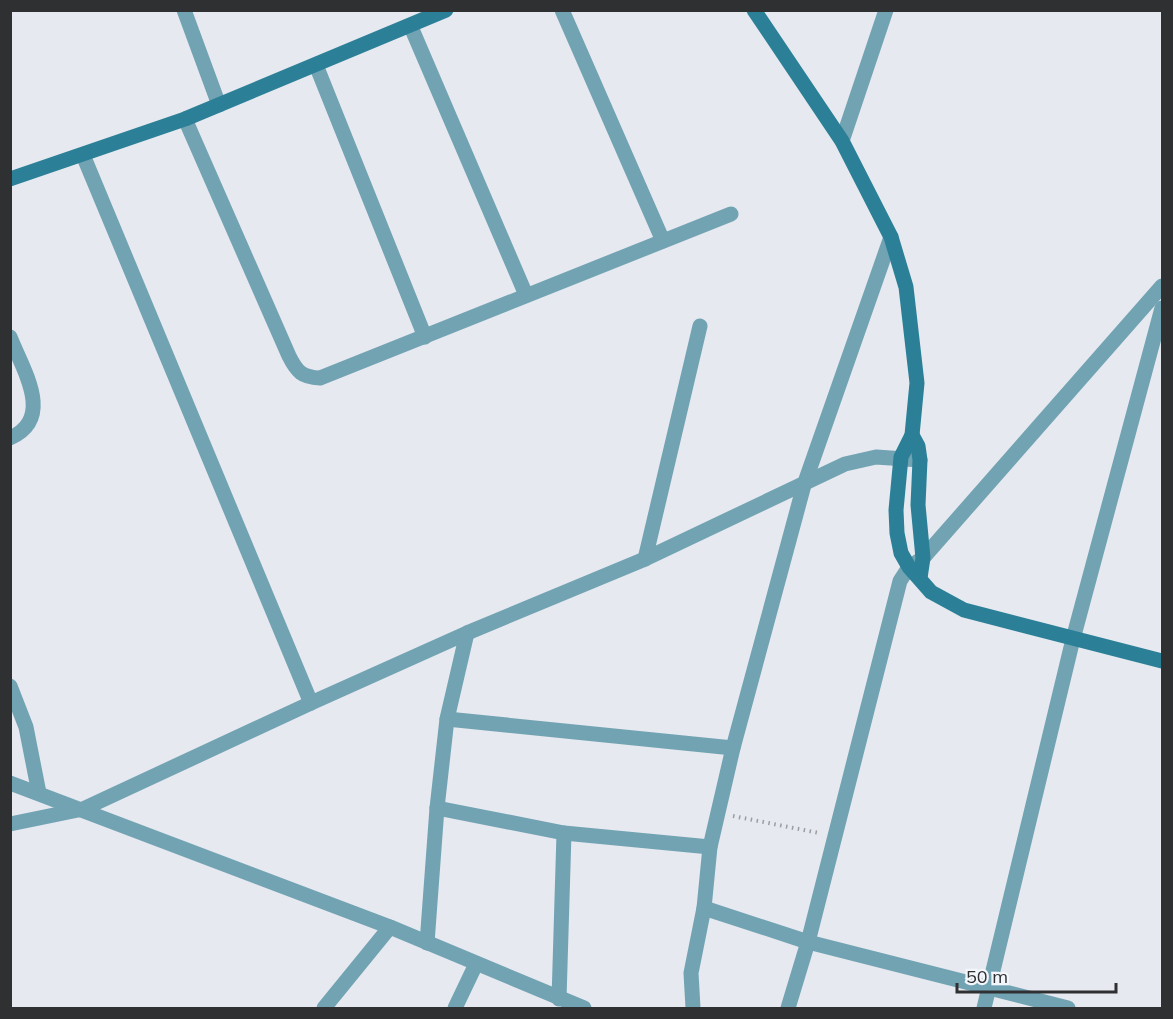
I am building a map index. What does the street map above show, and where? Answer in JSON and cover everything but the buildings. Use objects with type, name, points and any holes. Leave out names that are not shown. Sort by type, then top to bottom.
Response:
[{"type":"main road","points":[[10,179],[185,119],[411,27],[446,10]]},
{"type":"main road","points":[[743,10],[764,24]]},
{"type":"main road","points":[[754,10],[842,141],[891,237],[906,287],[913,331],[917,383],[912,435],[901,457],[896,510],[901,553],[915,573],[942,600],[964,610],[1162,661]]},
{"type":"main road","points":[[912,435],[918,446],[920,460],[918,505],[923,558]]},
{"type":"street","points":[[184,10],[219,105]]},
{"type":"street","points":[[562,10],[663,241]]},
{"type":"street","points":[[842,141],[886,10]]},
{"type":"street","points":[[411,27],[526,295]]},
{"type":"street","points":[[316,65],[425,337]]},
{"type":"street","points":[[185,119],[296,370],[304,376],[320,378],[731,214]]},
{"type":"street","points":[[83,155],[311,703]]},
{"type":"street","points":[[693,1008],[691,973],[704,908],[710,847],[733,748],[804,485],[891,237]]},
{"type":"street","points":[[788,1008],[836,837],[900,581],[915,573],[923,558],[1160,298]]},
{"type":"street","points":[[984,1008],[1073,639],[1160,298]]},
{"type":"street","points":[[645,559],[700,326]]},
{"type":"street","points":[[10,337],[34,405],[33,419],[27,428],[10,438]]},
{"type":"street","points":[[10,824],[83,809],[467,633],[645,559],[845,464],[876,457],[920,460]]},
{"type":"street","points":[[427,943],[437,808],[447,719],[467,633]]},
{"type":"street","points":[[10,687],[26,727],[39,793]]},
{"type":"street","points":[[447,719],[733,748]]},
{"type":"street","points":[[10,783],[390,927],[584,1008]]},
{"type":"street","points":[[437,808],[564,833],[710,847]]},
{"type":"street","points":[[559,999],[564,833]]},
{"type":"street","points":[[704,908],[808,942],[988,990],[1068,1008]]},
{"type":"street","points":[[324,1008],[390,927]]},
{"type":"street","points":[[455,1008],[476,964]]},
{"type":"path","points":[[717,812],[836,837]]}]
